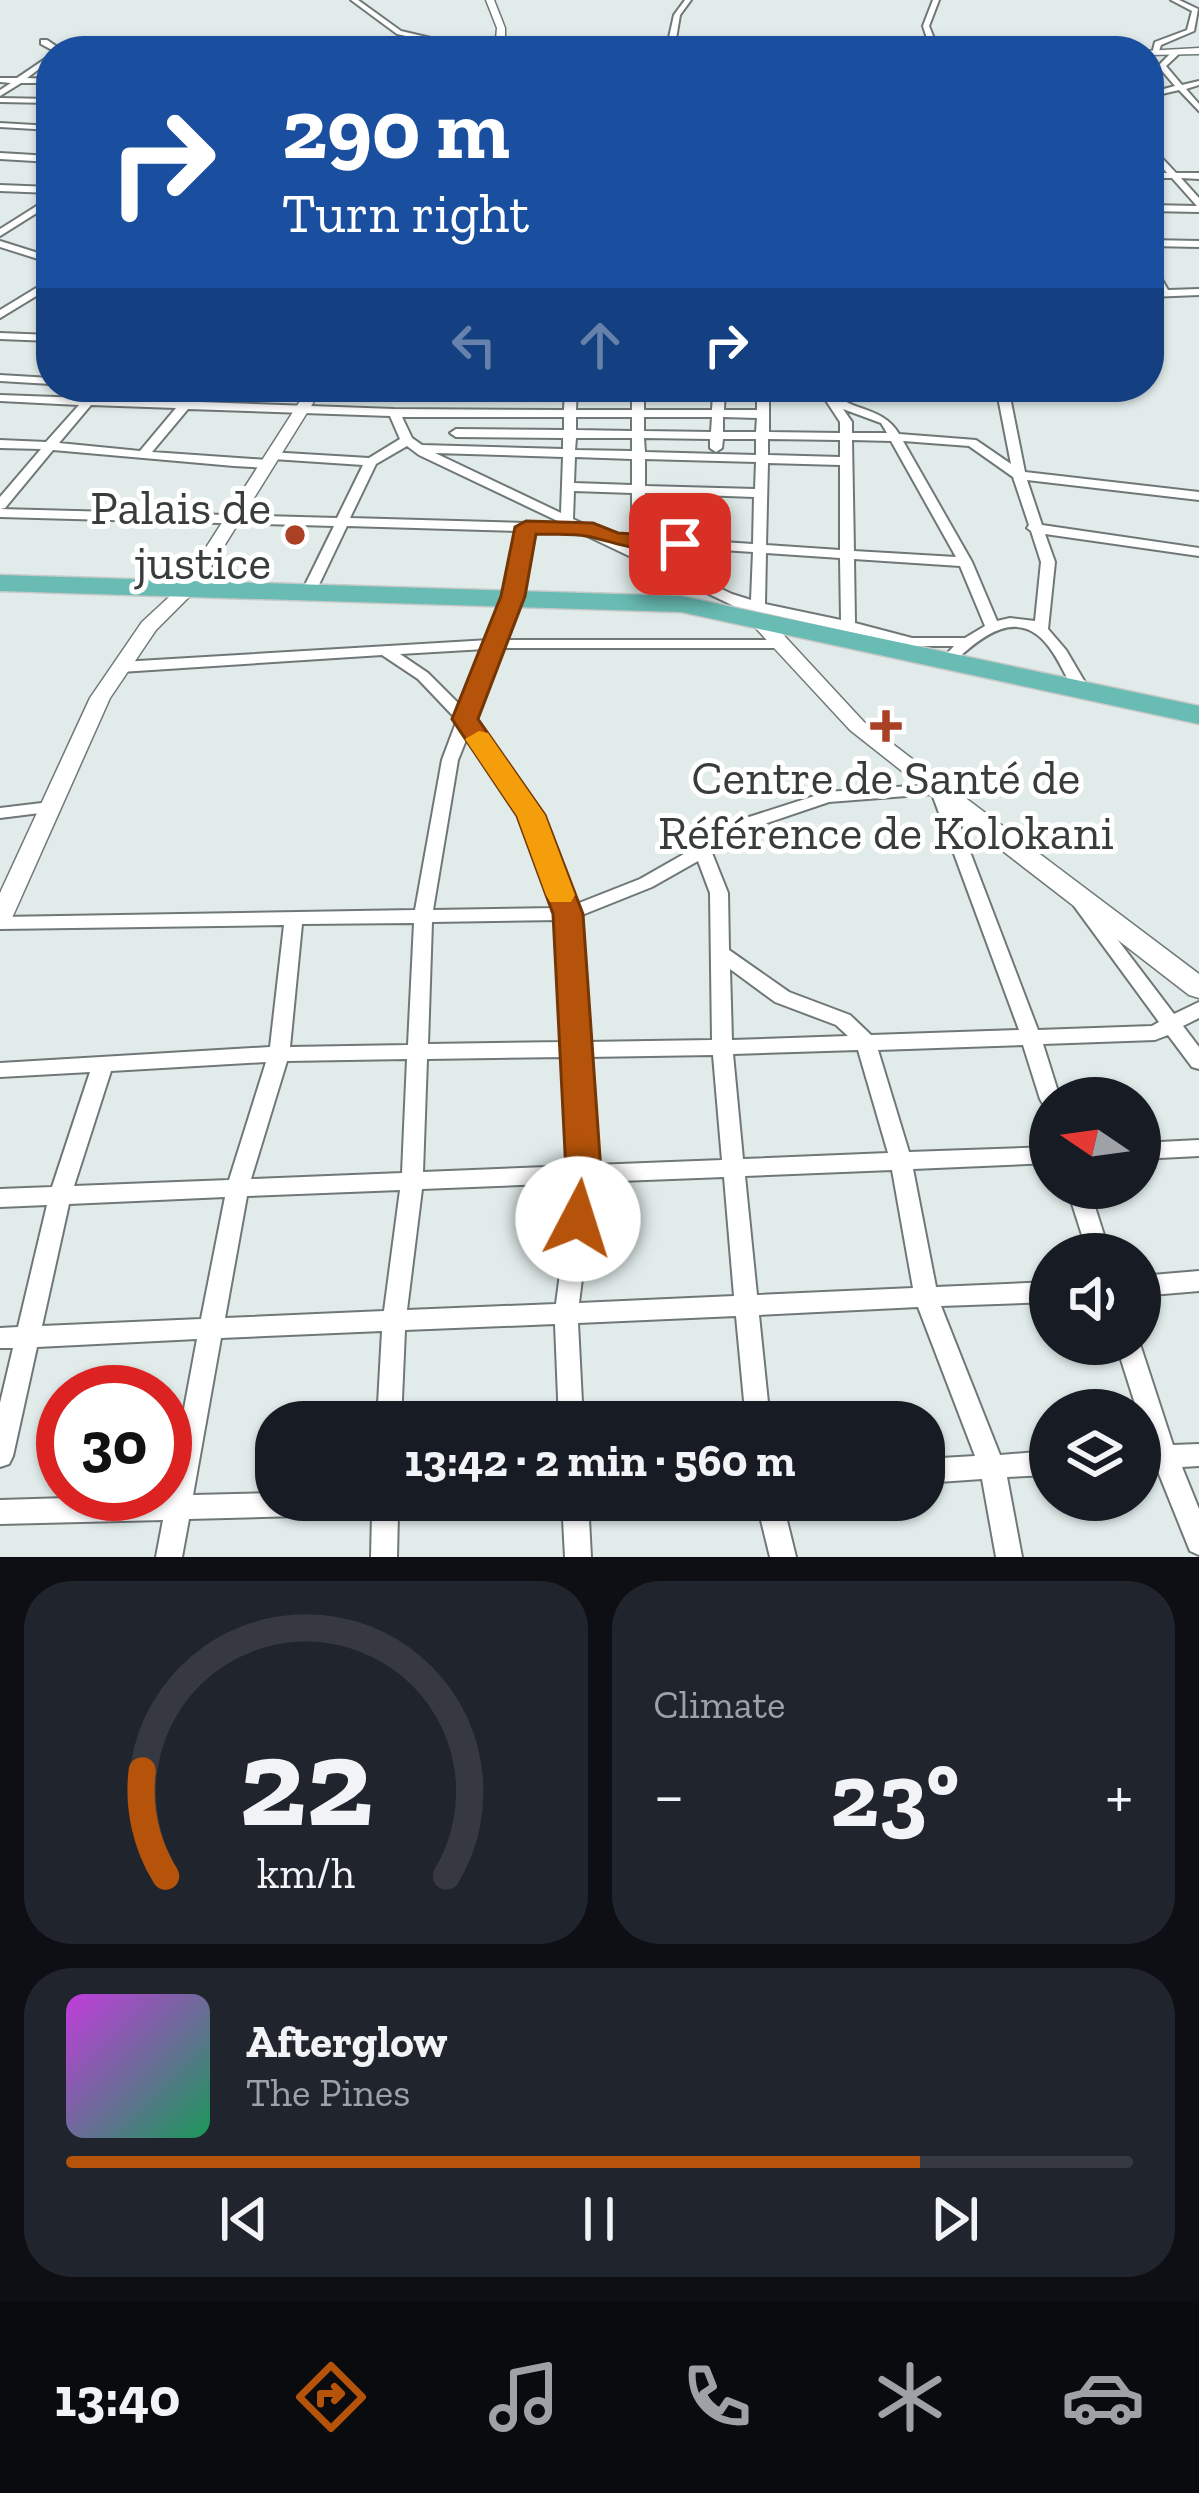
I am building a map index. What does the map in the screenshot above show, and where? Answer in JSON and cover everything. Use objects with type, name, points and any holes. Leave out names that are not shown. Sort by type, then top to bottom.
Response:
[{"type":"highway","points":[[0,583],[681,604],[758,613],[957,651],[1081,689],[1199,715]]},
{"type":"main road","points":[[938,789],[1199,988]]},
{"type":"street","points":[[354,0],[399,33],[413,36]]},
{"type":"street","points":[[490,0],[501,36]]},
{"type":"street","points":[[673,36],[677,15],[688,0]]},
{"type":"street","points":[[929,36],[926,26],[936,0]]},
{"type":"street","points":[[1164,42],[1190,31],[1196,10],[1174,0]]},
{"type":"street","points":[[1164,52],[1199,52]]},
{"type":"street","points":[[1164,65],[1177,52]]},
{"type":"street","points":[[0,97],[36,68]]},
{"type":"street","points":[[1164,69],[1199,109]]},
{"type":"street","points":[[0,80],[36,81]]},
{"type":"street","points":[[1164,90],[1199,83]]},
{"type":"street","points":[[0,97],[36,100]]},
{"type":"street","points":[[0,125],[36,127]]},
{"type":"street","points":[[0,156],[36,158]]},
{"type":"street","points":[[1164,164],[1199,207]]},
{"type":"street","points":[[1164,176],[1199,176]]},
{"type":"street","points":[[0,188],[36,189]]},
{"type":"street","points":[[1164,208],[1199,207]]},
{"type":"street","points":[[0,233],[36,210]]},
{"type":"street","points":[[1164,243],[1199,244]]},
{"type":"street","points":[[0,244],[36,255]]},
{"type":"street","points":[[1164,291],[1199,292]]},
{"type":"street","points":[[0,315],[36,292]]},
{"type":"street","points":[[0,336],[36,337]]},
{"type":"street","points":[[0,378],[36,379]]},
{"type":"street","points":[[0,398],[36,396]]},
{"type":"street","points":[[0,509],[87,402]]},
{"type":"street","points":[[145,452],[187,403],[194,402],[394,413],[763,414]]},
{"type":"street","points":[[307,402],[189,588],[149,626],[100,698],[0,920],[568,914],[646,883],[755,821],[826,797],[938,789]]},
{"type":"street","points":[[567,518],[571,402]]},
{"type":"street","points":[[639,402],[639,541]]},
{"type":"street","points":[[715,455],[718,402]]},
{"type":"street","points":[[763,402],[758,613],[777,644],[857,725],[938,789],[1043,1077]]},
{"type":"street","points":[[835,402],[846,422],[848,626]]},
{"type":"street","points":[[839,402],[886,421],[897,437],[965,562],[992,626]]},
{"type":"street","points":[[1005,402],[1019,475],[1048,562],[1041,632]]},
{"type":"street","points":[[394,413],[413,444],[758,613],[848,626],[957,651],[992,626],[1026,625],[1048,634],[1081,689]]},
{"type":"street","points":[[456,433],[897,437],[972,442],[1019,475],[1199,496]]},
{"type":"street","points":[[0,444],[145,452],[212,462],[371,462],[413,444],[847,461]]},
{"type":"street","points":[[309,591],[371,462]]},
{"type":"street","points":[[568,487],[762,493]]},
{"type":"street","points":[[0,509],[593,529]]},
{"type":"street","points":[[390,1401],[394,1321],[412,1180],[424,915],[450,760],[513,596],[526,527]]},
{"type":"street","points":[[1034,528],[1199,552]]},
{"type":"street","points":[[614,539],[965,562]]},
{"type":"street","points":[[121,667],[491,644],[777,644]]},
{"type":"street","points":[[384,650],[423,676],[465,719],[531,815],[568,914],[584,1172],[566,1314],[570,1401]]},
{"type":"street","points":[[0,813],[50,807]]},
{"type":"street","points":[[703,850],[718,893],[722,1048],[756,1401]]},
{"type":"street","points":[[1064,881],[1199,1062]]},
{"type":"street","points":[[192,1418],[237,1189],[279,1054],[294,918]]},
{"type":"street","points":[[720,953],[782,997],[843,1020],[866,1042],[901,1161],[926,1297],[992,1467],[1009,1557]]},
{"type":"street","points":[[0,1070],[279,1054],[722,1048],[1155,1033],[1199,1009]]},
{"type":"street","points":[[0,1456],[59,1196],[103,1064]]},
{"type":"street","points":[[1161,1150],[1199,1148]]},
{"type":"street","points":[[0,1198],[1029,1156]]},
{"type":"street","points":[[1161,1284],[1199,1281]]},
{"type":"street","points":[[0,1338],[1029,1293]]},
{"type":"street","points":[[1161,1457],[1199,1455]]},
{"type":"street","points":[[945,1470],[1029,1464]]},
{"type":"street","points":[[1161,1473],[1199,1541]]},
{"type":"street","points":[[192,1508],[255,1506]]},
{"type":"street","points":[[0,1512],[36,1511]]},
{"type":"street","points":[[169,1557],[173,1521]]},
{"type":"street","points":[[384,1557],[385,1521]]},
{"type":"street","points":[[576,1521],[578,1557]]},
{"type":"street","points":[[774,1521],[783,1557]]},
{"type":"slow traffic","points":[[479,739],[531,815],[561,895]]},
{"type":"place","name":"Palais de justice","points":[[295,535]]},
{"type":"place","name":"Centre de Santé de Référence de Kolokani","points":[[886,726]]},
{"type":"route","points":[[578,1219],[584,1172],[568,914],[531,815],[465,719],[513,596],[526,527],[593,529],[614,539],[680,544]]}]
